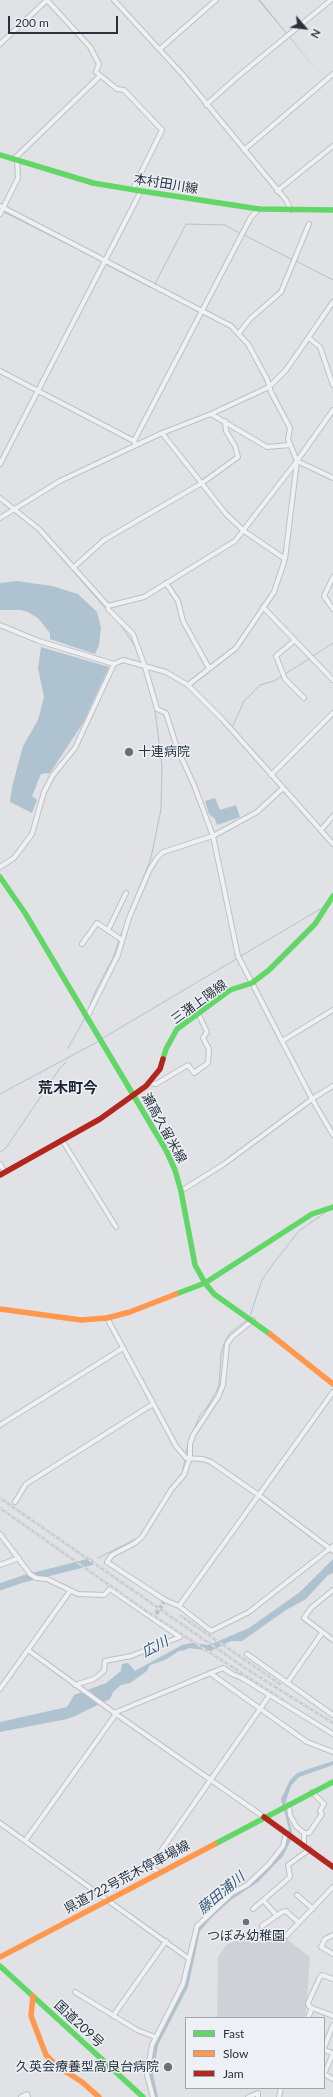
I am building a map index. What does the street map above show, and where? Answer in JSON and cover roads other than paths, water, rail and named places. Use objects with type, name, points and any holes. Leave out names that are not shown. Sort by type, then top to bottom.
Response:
[{"type":"main road","name":"本村田川線","points":[[0,154],[93,183],[259,209],[333,210]]},
{"type":"main road","name":"瀬高久留米線","points":[[0,877],[25,913],[166,1150],[175,1170],[181,1191],[195,1265],[205,1284],[214,1294],[253,1320],[333,1384]]},
{"type":"main road","name":"三潴上陽線","points":[[2,1173],[100,1120],[134,1096],[149,1083],[160,1069],[174,1034],[198,1013],[230,990],[252,983],[316,924],[332,899]]},
{"type":"main road","points":[[0,1309],[81,1320],[107,1318],[152,1305],[205,1284],[312,1214],[333,1207]]},
{"type":"main road","name":"県道722号荒木停車場線","points":[[0,1957],[333,1782]]},
{"type":"main road","points":[[264,1817],[333,1867]]},
{"type":"main road","name":"国道209号","points":[[0,1966],[143,2097]]},
{"type":"main road","points":[[33,1996],[32,2016],[46,2055],[56,2066],[82,2082],[99,2097]]},
{"type":"street","points":[[0,44],[47,0],[90,47],[99,64],[96,72],[117,88],[124,90],[162,130],[133,189]]},
{"type":"street","points":[[114,0],[160,49],[286,200],[291,210]]},
{"type":"street","points":[[160,49],[216,0]]},
{"type":"street","points":[[206,104],[331,0]]},
{"type":"street","points":[[244,150],[333,74]]},
{"type":"street","points":[[0,214],[2,207],[18,178],[16,159],[100,76]]},
{"type":"street","points":[[277,191],[333,146]]},
{"type":"street","points":[[0,464],[141,191]]},
{"type":"street","points":[[2,207],[231,326],[248,344],[267,379],[269,387],[290,428],[288,434],[290,445],[297,462],[285,559],[274,592],[236,648],[188,685]]},
{"type":"street","points":[[135,443],[251,218],[259,209]]},
{"type":"street","points":[[238,333],[250,319],[281,292],[309,224]]},
{"type":"street","points":[[0,518],[60,481],[135,443],[212,414],[269,387],[286,370],[333,302]]},
{"type":"street","points":[[308,338],[320,347],[333,385]]},
{"type":"street","points":[[0,371],[135,443]]},
{"type":"street","points":[[108,606],[144,597],[235,541],[297,462],[333,410]]},
{"type":"street","points":[[212,414],[267,447],[290,445]]},
{"type":"street","points":[[73,568],[104,540],[202,483],[238,457],[235,446],[226,431],[225,421]]},
{"type":"street","points":[[162,433],[226,514],[244,531],[285,559]]},
{"type":"street","points":[[297,462],[333,478]]},
{"type":"street","points":[[0,498],[39,529],[108,606],[108,609],[133,634],[145,667],[157,709],[166,713],[177,748],[194,785],[213,836],[238,956],[312,1100],[333,1135]]},
{"type":"street","points":[[333,576],[324,596],[333,609]]},
{"type":"street","points":[[166,583],[178,601],[183,621],[209,668]]},
{"type":"street","points":[[263,607],[333,680]]},
{"type":"street","points":[[0,625],[39,641],[114,664],[123,660],[166,672],[188,685],[222,720],[282,789],[333,844]]},
{"type":"street","points":[[295,640],[276,656],[285,679],[304,698]]},
{"type":"street","points":[[0,867],[14,858],[30,837],[38,816],[44,792],[53,775],[75,748],[114,664]]},
{"type":"street","points":[[271,775],[333,714]]},
{"type":"street","points":[[87,1017],[118,955],[129,918],[146,878],[157,858],[163,852],[213,836],[257,812],[282,789]]},
{"type":"street","points":[[321,830],[333,816]]},
{"type":"street","points":[[108,930],[126,892]]},
{"type":"street","points":[[82,944],[97,923],[122,940]]},
{"type":"street","points":[[282,1041],[333,1010]]},
{"type":"street","points":[[149,1083],[156,1084],[188,1065],[194,1073],[208,1064],[209,1049],[203,1038],[207,1032],[198,1013]]},
{"type":"street","points":[[181,1191],[224,1164],[333,1086]]},
{"type":"street","points":[[62,1140],[116,1227]]},
{"type":"street","points":[[0,1164],[2,1173]]},
{"type":"street","points":[[107,1318],[152,1404],[176,1446],[186,1458],[189,1459],[203,1459],[211,1462],[332,1548],[249,1612],[210,1630],[179,1606],[165,1600],[107,1562],[112,1555],[135,1543],[142,1537],[171,1490],[184,1475],[189,1459],[193,1435],[218,1397],[223,1385],[227,1344],[232,1337],[253,1320]]},
{"type":"street","points":[[0,1425],[123,1348]]},
{"type":"street","points":[[179,1606],[260,1496],[333,1392]]},
{"type":"street","points":[[15,1502],[26,1484],[152,1404]]},
{"type":"street","points":[[0,1534],[30,1574],[36,1578],[47,1579],[70,1591],[85,1595],[104,1595],[110,1589],[180,1637],[131,1656],[105,1662],[104,1671],[94,1679],[75,1685]]},
{"type":"street","points":[[0,1565],[18,1558]]},
{"type":"street","points":[[333,1590],[311,1608],[304,1618],[333,1640]]},
{"type":"street","points":[[0,1689],[70,1591]]},
{"type":"street","points":[[287,1683],[322,1633]]},
{"type":"street","points":[[28,1650],[114,1713],[264,1817]]},
{"type":"street","points":[[247,1654],[333,1715]]},
{"type":"street","points":[[25,1841],[114,1713],[223,1668],[242,1678],[333,1734]]},
{"type":"street","points":[[210,1673],[307,1742],[333,1752]]},
{"type":"street","points":[[159,1873],[152,1867],[152,1864],[269,1696]]},
{"type":"street","points":[[304,1833],[309,1833],[322,1814],[320,1810],[324,1804],[312,1792]]},
{"type":"street","points":[[289,1805],[290,1816],[304,1833],[304,1845]]},
{"type":"street","points":[[0,1823],[108,1899],[188,1958]]},
{"type":"street","points":[[153,2097],[147,2075],[155,2037],[181,1988],[197,1926],[232,1892],[247,1885],[269,1864],[282,1846],[286,1833]]},
{"type":"street","points":[[254,1909],[290,1877],[288,1865],[310,1849]]},
{"type":"street","points":[[286,1936],[333,1887]]},
{"type":"street","points":[[297,1895],[312,1909]]},
{"type":"street","points":[[264,1901],[277,1916]]},
{"type":"street","points":[[262,1926],[286,1911],[299,1923]]},
{"type":"street","points":[[333,1934],[325,1938],[320,1947],[333,1954]]},
{"type":"street","points":[[113,2016],[166,1941]]},
{"type":"street","points":[[333,1979],[322,1975],[308,2003],[312,2008],[333,2016]]},
{"type":"street","points":[[74,1992],[113,2016],[155,2037]]},
{"type":"street","points":[[308,2017],[312,2008]]},
{"type":"street","points":[[325,2046],[333,2025]]},
{"type":"street","points":[[325,2072],[333,2054]]},
{"type":"street","points":[[248,2097],[258,2093],[258,2097]]},
{"type":"street","points":[[21,2097],[27,2094],[28,2097]]},
{"type":"water","points":[[258,0],[260,0],[321,76]]},
{"type":"water","points":[[17,581],[52,586],[78,594],[97,612],[101,628],[99,645],[95,654],[50,639],[50,633],[38,618],[28,612],[21,610],[0,610],[0,583]]},
{"type":"water","points":[[41,647],[109,667],[83,723],[50,773],[41,774],[32,796],[37,800],[32,813],[10,802],[12,787],[23,746],[38,720],[44,697],[38,668]]},
{"type":"water","points":[[215,798],[220,810],[236,805],[240,817],[217,825],[215,819],[209,814],[205,801]]},
{"type":"water","points":[[333,1559],[333,1573],[328,1575],[306,1599],[286,1610],[242,1641],[231,1641],[211,1651],[189,1648],[179,1651],[165,1660],[150,1665],[147,1671],[130,1683],[121,1685],[113,1692],[110,1699],[75,1716],[67,1719],[0,1732],[0,1722],[67,1707],[74,1695],[106,1683],[121,1671],[122,1664],[128,1663],[135,1671],[182,1645],[192,1643],[209,1645],[249,1628],[300,1592]]},
{"type":"water","points":[[333,1761],[333,1765],[299,1777],[291,1786],[285,1804],[293,1836],[283,1856],[258,1882],[231,1900],[211,1918],[200,1931],[188,1987],[158,2045],[153,2074],[158,2097],[155,2097],[149,2079],[152,2051],[156,2038],[185,1983],[197,1928],[233,1894],[275,1860],[281,1852],[289,1829],[281,1799],[290,1780],[297,1773]]},
{"type":"waterway","points":[[2,211],[103,262]]},
{"type":"waterway","points":[[155,284],[186,224],[225,225],[241,234]]},
{"type":"waterway","points":[[244,235],[293,260]]},
{"type":"waterway","points":[[296,261],[333,280]]},
{"type":"waterway","points":[[105,264],[152,288],[153,287]]},
{"type":"waterway","points":[[13,511],[37,530],[107,610]]},
{"type":"waterway","points":[[120,624],[136,648]]},
{"type":"waterway","points":[[313,656],[333,643]]},
{"type":"waterway","points":[[285,674],[309,659]]},
{"type":"waterway","points":[[232,728],[244,701],[260,685],[274,681],[282,676]]},
{"type":"waterway","points":[[120,937],[151,858],[161,809],[162,766],[155,710]]},
{"type":"waterway","points":[[241,956],[322,908]]},
{"type":"waterway","points":[[87,1012],[96,990],[113,958],[119,940]]},
{"type":"waterway","points":[[103,1038],[238,958]]},
{"type":"waterway","points":[[68,1048],[85,1018]]},
{"type":"waterway","points":[[0,1094],[99,1041]]},
{"type":"waterway","points":[[0,1152],[6,1148],[60,1068],[66,1062]]},
{"type":"waterway","points":[[250,1316],[262,1280],[273,1264],[299,1231],[326,1212]]},
{"type":"waterway","points":[[192,1434],[200,1415],[208,1406],[219,1386],[221,1353],[225,1341],[231,1332],[247,1320]]},
{"type":"waterway","points":[[185,1455],[190,1439]]},
{"type":"waterway","points":[[182,1474],[185,1460]]},
{"type":"waterway","points":[[98,1558],[138,1538]]},
{"type":"waterway","points":[[0,1587],[23,1579],[90,1562]]},
{"type":"tunnel","points":[[153,1619],[165,1600]]},
{"type":"railway","points":[[0,1498],[245,1668],[333,1723]]},
{"type":"railway","points":[[0,1508],[146,1611],[283,1700]]},
{"type":"railway","points":[[181,1616],[280,1684]]},
{"type":"place","name":"十連病院","points":[[129,752]]},
{"type":"place","name":"つぼみ幼稚園","points":[[246,1922]]},
{"type":"place","name":"久英会療養型高良台病院","points":[[168,2067]]},
{"type":"district","name":"荒木町今","points":[[68,1088]]},
{"type":"water label","name":"広川","points":[[155,1647]]},
{"type":"water label","name":"藤田浦川","points":[[221,1893]]}]
